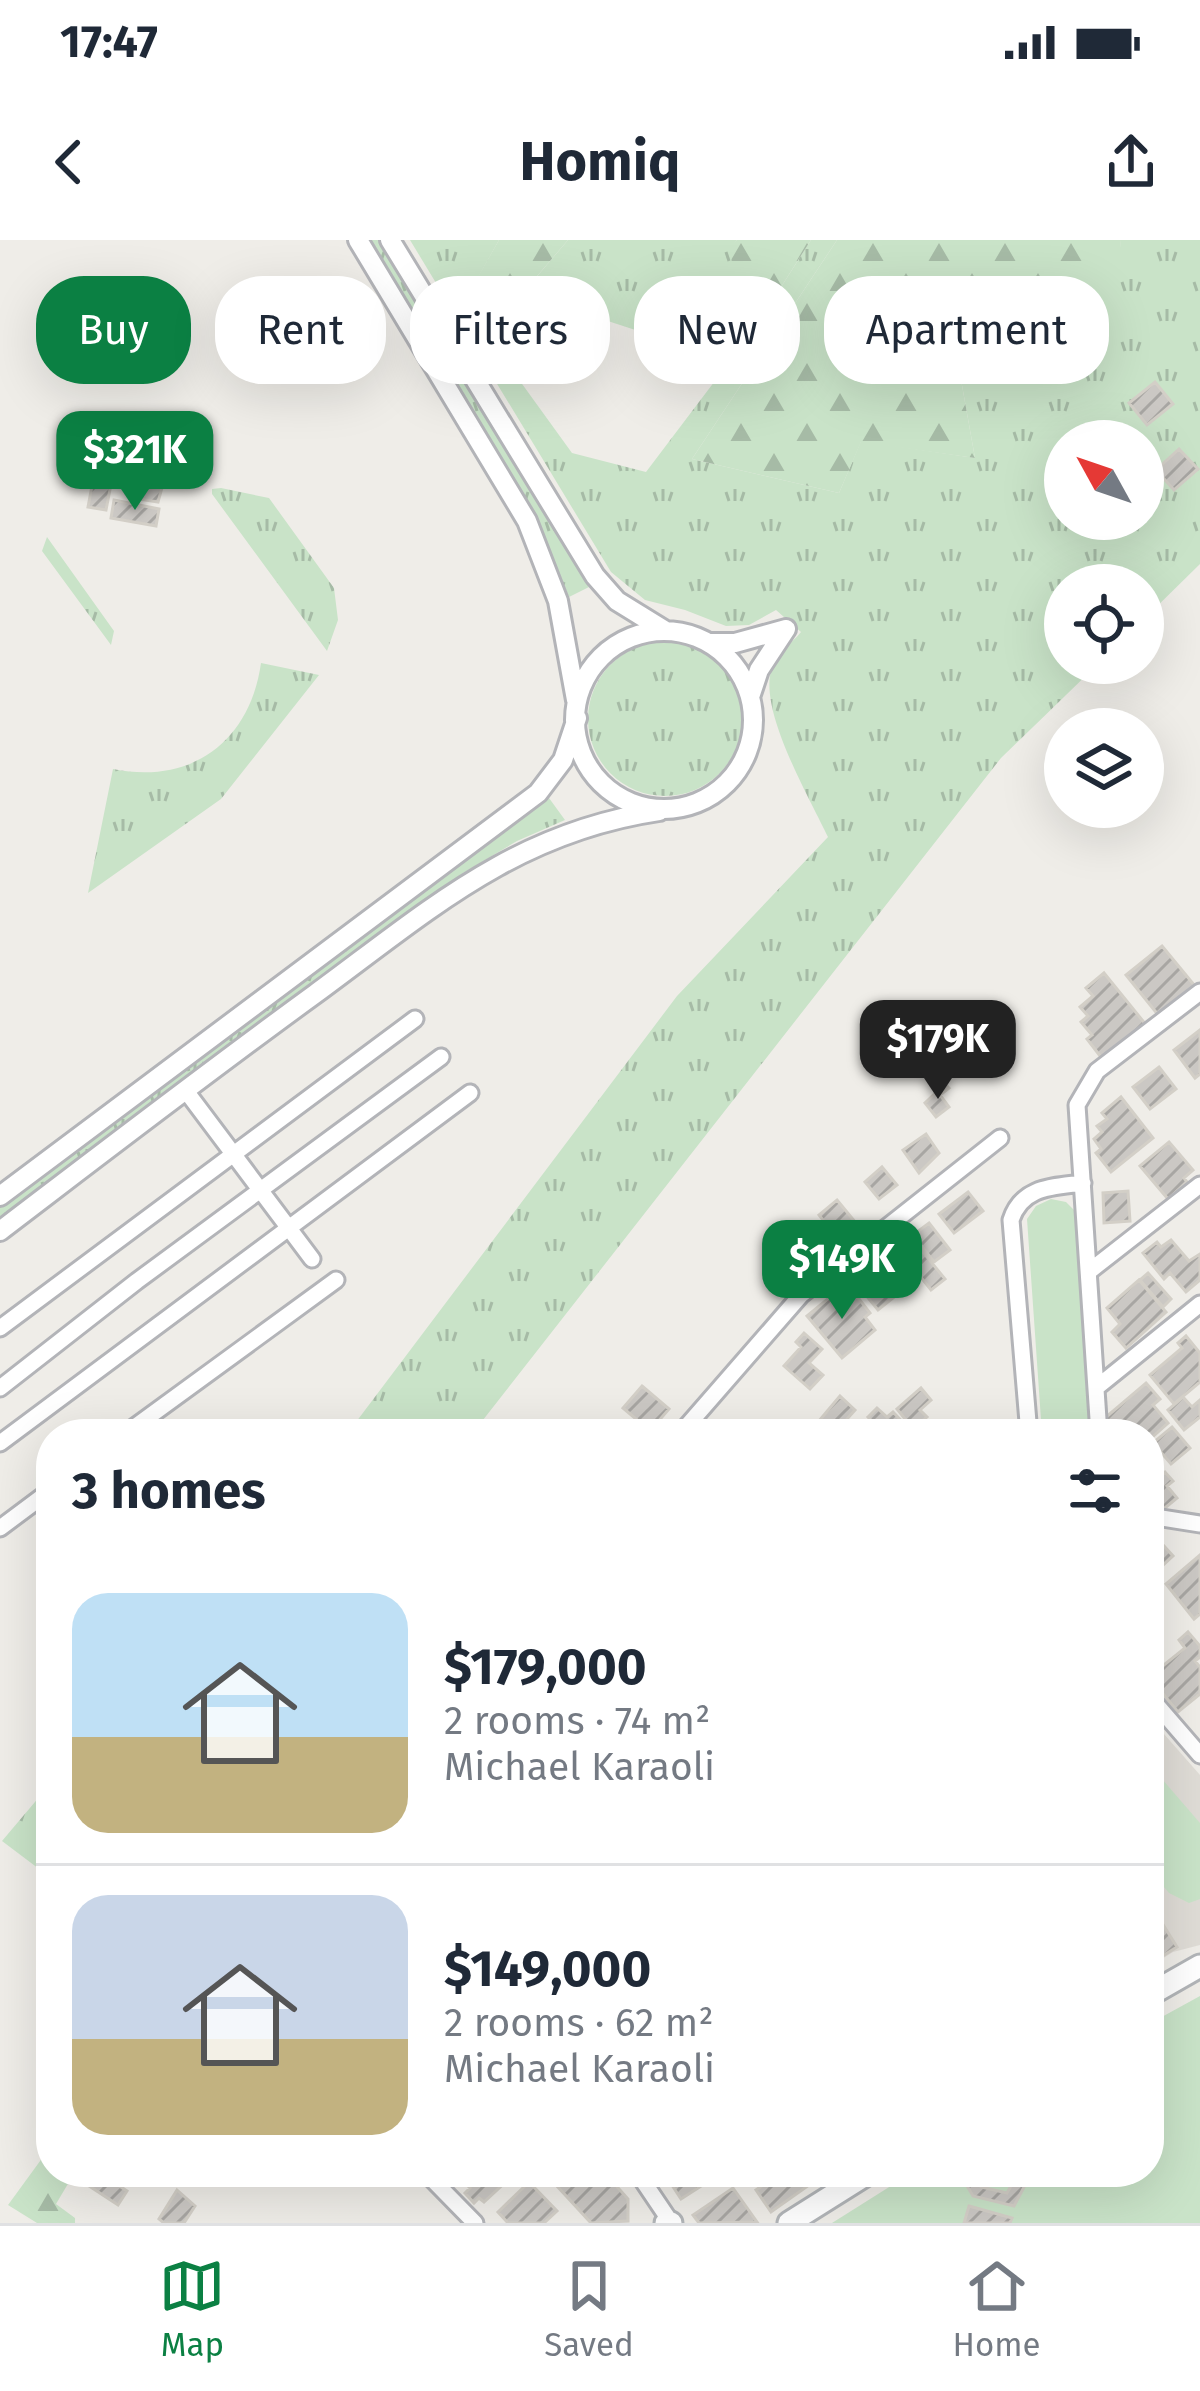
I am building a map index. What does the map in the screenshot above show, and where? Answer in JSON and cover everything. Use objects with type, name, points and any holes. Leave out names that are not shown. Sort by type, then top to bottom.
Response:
[{"type":"main road","points":[[1164,1986],[1200,1966]]},
{"type":"main road","points":[[789,2223],[846,2187]]},
{"type":"street","points":[[358,240],[527,521],[559,606],[571,658],[581,748],[596,778],[631,805],[659,811]]},
{"type":"street","points":[[390,240],[595,577],[617,602],[664,630]]},
{"type":"street","points":[[710,643],[735,643],[786,629],[769,650],[750,697]]},
{"type":"street","points":[[0,1196],[538,794],[563,760],[582,687],[605,652],[637,634],[664,630],[692,634],[710,643],[737,668],[750,697],[751,740],[731,779],[695,803],[566,833],[495,865],[0,1231]]},
{"type":"street","points":[[1098,1419],[1076,1124],[1079,1097],[1096,1071],[1200,992]]},
{"type":"street","points":[[0,1328],[415,1019]]},
{"type":"street","points":[[0,1388],[441,1057]]},
{"type":"street","points":[[186,1091],[312,1259]]},
{"type":"street","points":[[0,1443],[470,1094]]},
{"type":"street","points":[[693,1419],[800,1295],[1000,1138]]},
{"type":"street","points":[[1028,1419],[1011,1220],[1019,1202],[1035,1190],[1083,1183]]},
{"type":"street","points":[[1090,1270],[1200,1185]]},
{"type":"street","points":[[146,1419],[336,1280]]},
{"type":"street","points":[[1096,1388],[1200,1304]]},
{"type":"street","points":[[0,1528],[36,1501]]},
{"type":"street","points":[[1164,1518],[1200,1524]]},
{"type":"street","points":[[1164,1713],[1200,1755]]},
{"type":"street","points":[[440,2187],[475,2223]]},
{"type":"street","points":[[647,2187],[669,2222]]},
{"type":"shaded area","points":[[1164,1734],[1200,1775],[1200,1945],[1164,1958]]},
{"type":"green space","points":[[368,240],[378,240],[410,293],[410,310]]},
{"type":"green space","points":[[410,240],[499,240],[479,276],[432,276]]},
{"type":"green space","points":[[499,240],[568,240],[537,276],[478,276]]},
{"type":"green space","points":[[568,240],[737,240],[730,249],[754,276],[634,276],[634,330],[610,322],[610,276],[537,276]]},
{"type":"green space","points":[[737,240],[811,240],[788,276],[735,276],[729,248]]},
{"type":"green space","points":[[811,240],[837,240],[800,296],[800,276],[788,276]]},
{"type":"green space","points":[[837,240],[1120,240],[1122,255],[1084,276],[824,276],[824,384],[962,384],[975,458],[861,442],[839,493],[692,459],[742,384],[800,384],[800,296]]},
{"type":"green space","points":[[1120,240],[1200,240],[1200,564],[1164,599],[1164,564],[1044,564],[1044,684],[1077,684],[1053,708],[1044,708],[1044,716],[1001,758],[484,1419],[358,1419],[677,996],[828,837],[778,729],[769,685],[781,653],[801,632],[776,610],[749,625],[726,626],[645,600],[611,572],[497,384],[522,384],[572,453],[646,472],[713,384],[742,384],[692,459],[839,493],[861,441],[975,458],[962,384],[1109,384],[1109,276],[999,276],[1121,255]]},
{"type":"green space","points":[[455,384],[466,384],[589,587],[569,597],[539,524]]},
{"type":"green space","points":[[212,489],[269,498],[334,588],[338,620],[327,651],[212,494]]},
{"type":"green space","points":[[47,537],[114,631],[111,645],[42,551]]},
{"type":"green space","points":[[665,642],[695,648],[720,664],[736,689],[742,719],[736,749],[720,774],[695,790],[665,796],[635,790],[610,774],[594,749],[588,719],[594,689],[610,664],[635,648]]},
{"type":"green space","points":[[261,663],[319,675],[221,799],[88,893],[113,769],[167,770],[212,752],[244,715]]},
{"type":"green space","points":[[549,798],[565,820],[463,873],[0,1220],[0,1207]]},
{"type":"green space","points":[[1051,1199],[1066,1202],[1079,1215],[1091,1419],[1041,1419],[1027,1219],[1036,1206]]},
{"type":"green space","points":[[1164,1781],[1200,1823],[1200,1899],[1189,1903],[1164,1887]]},
{"type":"green space","points":[[36,1801],[36,1867],[2,1841]]},
{"type":"green space","points":[[1200,1996],[1200,2223],[832,2223],[889,2187],[1164,2187],[1164,2016]]},
{"type":"green space","points":[[36,2167],[36,2187],[66,2187],[56,2204],[75,2223],[37,2223],[8,2205]]},
{"type":"building","points":[[1155,382],[1173,404],[1153,420],[1143,420],[1129,403]]},
{"type":"building","points":[[1179,449],[1198,469],[1174,490],[1164,479],[1164,463]]},
{"type":"building","points":[[95,470],[113,474],[106,510],[88,507]]},
{"type":"building","points":[[143,481],[163,484],[158,502],[139,499]]},
{"type":"building","points":[[114,500],[159,509],[156,526],[111,518]]},
{"type":"building","points":[[1162,946],[1195,986],[1159,1016],[1126,975]]},
{"type":"building","points":[[1104,973],[1147,1026],[1104,1061],[1087,1039],[1092,1035],[1081,1022],[1088,1016],[1080,1007],[1093,996],[1086,988]]},
{"type":"building","points":[[1200,1030],[1200,1074],[1195,1078],[1174,1050]]},
{"type":"building","points":[[1159,1067],[1176,1089],[1150,1109],[1133,1087]]},
{"type":"building","points":[[945,1084],[949,1088],[940,1095],[949,1107],[936,1117],[925,1103]]},
{"type":"building","points":[[1121,1097],[1153,1138],[1111,1172],[1096,1153],[1101,1149],[1094,1139],[1102,1132],[1097,1126],[1107,1119],[1102,1113]]},
{"type":"building","points":[[926,1134],[939,1153],[919,1173],[903,1150]]},
{"type":"building","points":[[1169,1142],[1193,1170],[1168,1199],[1140,1166]]},
{"type":"building","points":[[882,1167],[897,1185],[879,1199],[865,1182]]},
{"type":"building","points":[[1128,1191],[1130,1221],[1104,1223],[1103,1193]]},
{"type":"building","points":[[968,1192],[983,1211],[954,1233],[939,1214]]},
{"type":"building","points":[[837,1200],[856,1223],[837,1238],[819,1215]]},
{"type":"building","points":[[805,1222],[826,1249],[794,1273],[773,1246],[784,1238],[792,1248],[802,1241],[793,1231]]},
{"type":"building","points":[[929,1223],[950,1250],[934,1262],[913,1235]]},
{"type":"building","points":[[909,1235],[945,1279],[931,1290],[896,1246]]},
{"type":"building","points":[[1171,1240],[1189,1261],[1200,1254],[1200,1280],[1186,1292],[1170,1273],[1164,1279],[1143,1253],[1157,1242],[1161,1247]]},
{"type":"building","points":[[885,1258],[908,1286],[878,1310],[855,1282]]},
{"type":"building","points":[[1148,1273],[1171,1299],[1163,1307],[1140,1280]]},
{"type":"building","points":[[1139,1280],[1166,1312],[1126,1348],[1112,1332],[1120,1324],[1107,1308]]},
{"type":"building","points":[[841,1288],[851,1300],[856,1295],[870,1313],[865,1317],[875,1330],[842,1358],[807,1316]]},
{"type":"building","points":[[804,1333],[822,1349],[809,1363],[823,1375],[810,1389],[784,1366],[801,1347],[796,1342]]},
{"type":"building","points":[[1186,1336],[1200,1353],[1200,1382],[1174,1404],[1150,1375],[1182,1348],[1178,1343]]},
{"type":"building","points":[[1146,1383],[1160,1399],[1153,1405],[1168,1423],[1164,1427],[1164,1419],[1105,1418]]},
{"type":"building","points":[[642,1386],[669,1409],[660,1419],[636,1419],[623,1408]]},
{"type":"building","points":[[921,1388],[931,1400],[920,1410],[925,1419],[905,1419],[897,1409]]},
{"type":"building","points":[[840,1396],[855,1410],[847,1419],[821,1419]]},
{"type":"building","points":[[1183,1397],[1192,1407],[1200,1400],[1200,1417],[1184,1430],[1168,1410]]},
{"type":"building","points":[[877,1408],[887,1417],[893,1412],[900,1419],[870,1419]]},
{"type":"building","points":[[1172,1427],[1190,1448],[1171,1464],[1164,1456],[1164,1434]]},
{"type":"building","points":[[1165,1472],[1173,1481],[1167,1486],[1177,1498],[1164,1509]]},
{"type":"building","points":[[1200,1555],[1200,1614],[1194,1619],[1166,1584]]},
{"type":"building","points":[[1188,1632],[1200,1646],[1195,1661],[1200,1667],[1200,1694],[1178,1712],[1164,1695],[1164,1665],[1185,1648],[1179,1640]]},
{"type":"building","points":[[1164,1926],[1177,1947],[1164,1955]]},
{"type":"building","points":[[91,2187],[121,2187],[127,2191],[118,2205]]},
{"type":"building","points":[[500,2187],[484,2202],[479,2198],[474,2203],[465,2193],[470,2188]]},
{"type":"building","points":[[524,2187],[534,2187],[557,2211],[544,2223],[508,2223],[498,2212]]},
{"type":"building","points":[[558,2187],[617,2187],[628,2199],[628,2221],[591,2223]]},
{"type":"building","points":[[673,2187],[700,2187],[681,2199]]},
{"type":"building","points":[[760,2187],[806,2187],[771,2212],[756,2190]]},
{"type":"building","points":[[968,2187],[1007,2193],[1010,2187],[1024,2187],[1014,2206],[973,2196]]},
{"type":"building","points":[[733,2188],[757,2222],[699,2223],[693,2215]]},
{"type":"building","points":[[177,2190],[195,2206],[184,2223],[164,2223],[159,2219]]},
{"type":"building","points":[[969,2206],[1012,2218],[1010,2223],[964,2223]]}]
